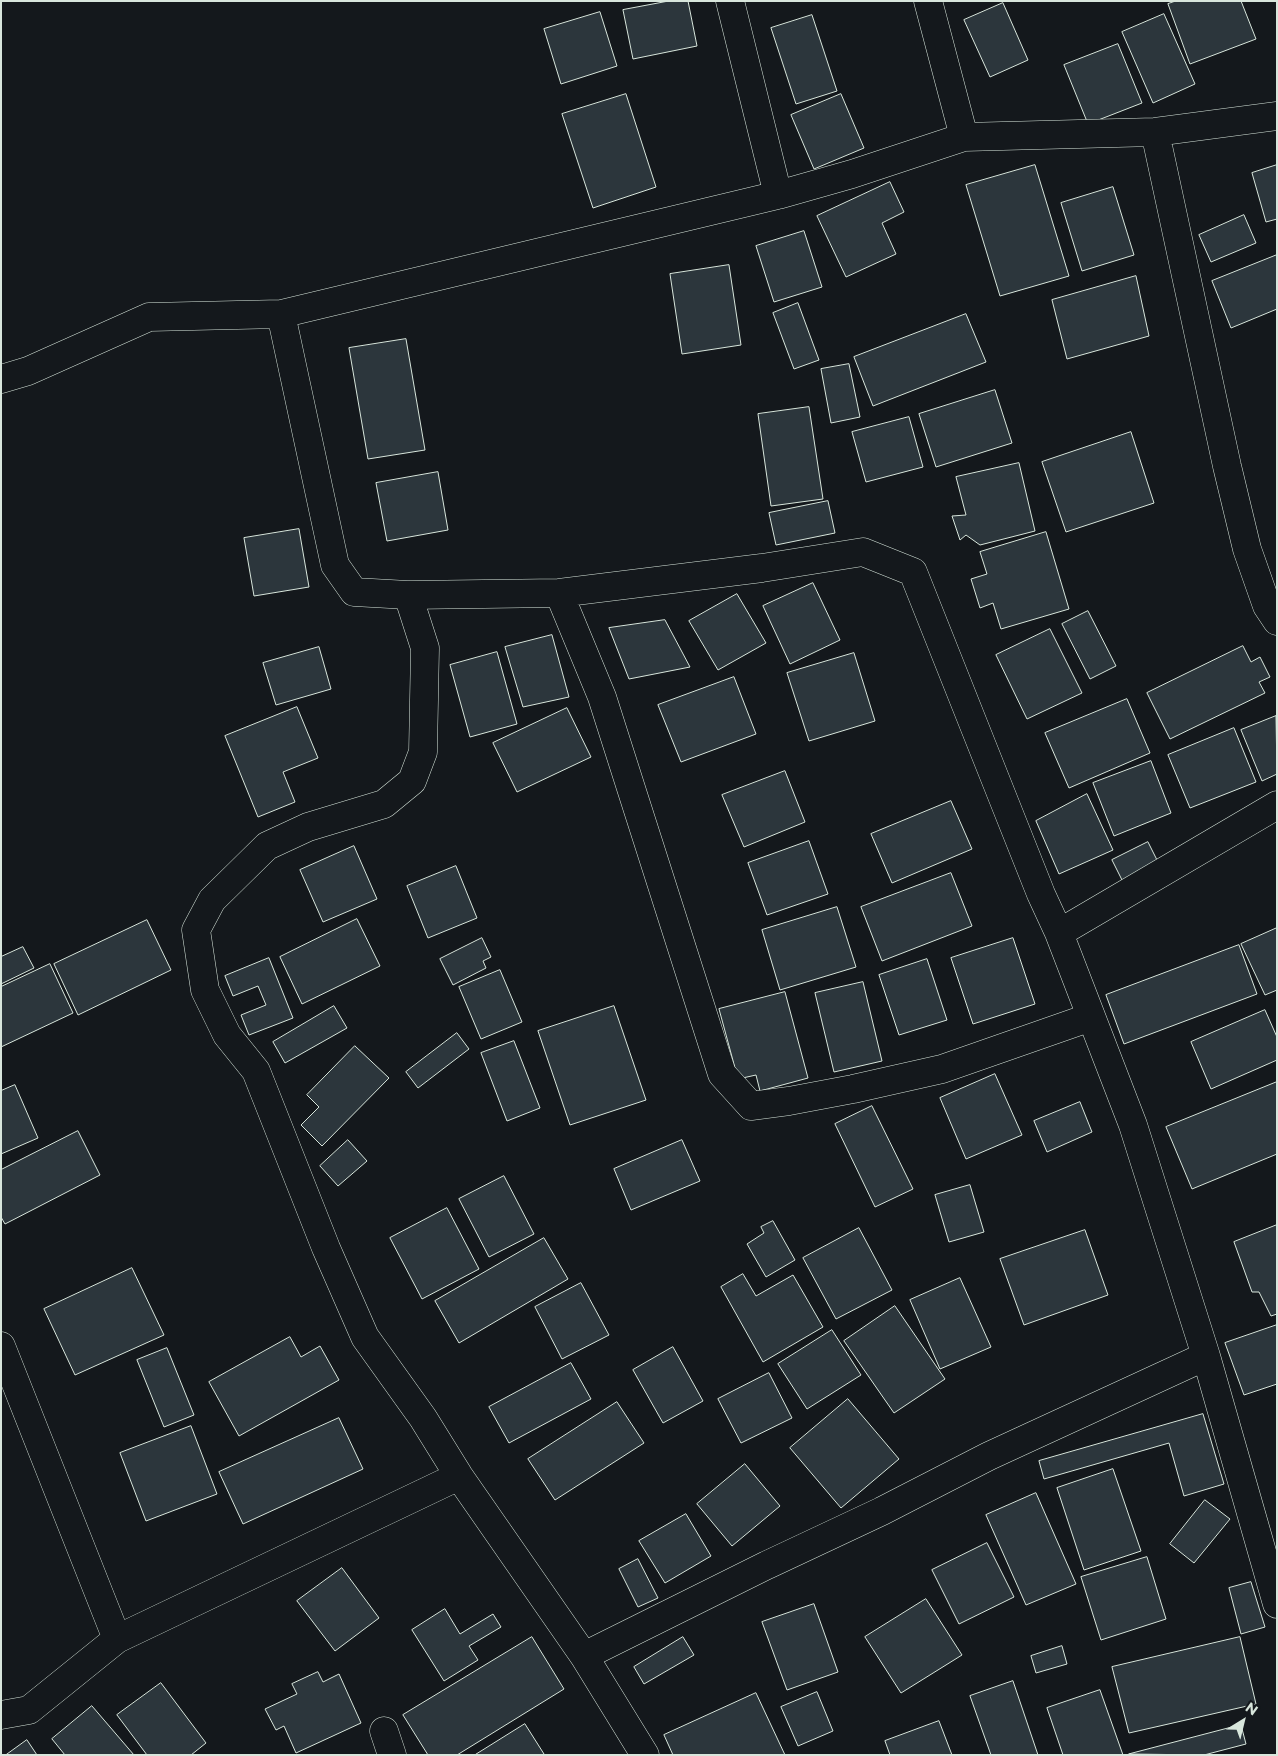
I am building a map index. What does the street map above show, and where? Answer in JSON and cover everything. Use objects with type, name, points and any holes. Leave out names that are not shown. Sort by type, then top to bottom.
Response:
[{"type":"street","points":[[730,1],[778,195]]},
{"type":"street","points":[[928,1],[964,137]]},
{"type":"street","points":[[1,379],[28,371],[149,317],[281,314],[778,195],[852,174],[964,137],[1155,132],[1277,116]]},
{"type":"street","points":[[1155,132],[1226,466],[1247,549],[1267,606],[1277,621]]},
{"type":"street","points":[[281,314],[334,565],[354,592],[408,595],[560,593],[762,568],[863,552],[913,572],[1041,894],[1059,932],[1133,1125],[1206,1356],[1277,1604]]},
{"type":"street","points":[[560,593],[602,697],[722,1074],[751,1106],[789,1102],[942,1069],[1091,1017]]},
{"type":"street","points":[[408,595],[425,648],[422,752],[412,781],[384,804],[308,827],[267,846],[212,900],[196,930],[205,990],[227,1035],[256,1071],[326,1248],[365,1337],[584,1656],[645,1755]]},
{"type":"street","points":[[1059,932],[1277,804]]},
{"type":"street","points":[[1,1346],[117,1639]]},
{"type":"street","points":[[584,1656],[988,1456],[1206,1356]]},
{"type":"street","points":[[1,1715],[29,1710],[117,1639],[459,1476]]},
{"type":"building","points":[[669,1],[688,1],[697,46],[633,59],[623,10]]},
{"type":"building","points":[[1176,1],[1241,1],[1256,39],[1190,64],[1168,4]]},
{"type":"building","points":[[1003,3],[1028,60],[990,77],[964,20]]},
{"type":"building","points":[[600,12],[617,66],[561,84],[544,29]]},
{"type":"building","points":[[1164,14],[1195,84],[1153,103],[1122,32]]},
{"type":"building","points":[[812,15],[837,91],[796,104],[771,28]]},
{"type":"building","points":[[1118,44],[1142,103],[1088,124],[1064,65]]},
{"type":"building","points":[[626,94],[656,187],[593,208],[562,114]]},
{"type":"building","points":[[841,94],[864,148],[814,169],[791,115]]},
{"type":"building","points":[[1035,165],[1069,276],[1000,296],[966,185]]},
{"type":"building","points":[[1277,165],[1277,219],[1266,222],[1252,173]]},
{"type":"building","points":[[890,182],[904,212],[882,223],[896,254],[846,277],[817,216]]},
{"type":"building","points":[[1113,187],[1134,255],[1082,271],[1061,203]]},
{"type":"building","points":[[1244,215],[1256,243],[1211,262],[1199,235]]},
{"type":"building","points":[[804,231],[822,287],[774,302],[756,246]]},
{"type":"building","points":[[1277,255],[1277,309],[1231,328],[1212,281]]},
{"type":"building","points":[[729,265],[741,345],[682,354],[670,274]]},
{"type":"building","points":[[1136,276],[1149,336],[1067,359],[1052,300]]},
{"type":"building","points":[[798,303],[819,360],[794,369],[773,313]]},
{"type":"building","points":[[966,314],[986,362],[873,406],[854,357]]},
{"type":"building","points":[[406,339],[425,450],[368,459],[349,348]]},
{"type":"building","points":[[849,364],[860,417],[831,423],[821,369]]},
{"type":"building","points":[[995,390],[1012,443],[936,467],[919,414]]},
{"type":"building","points":[[809,407],[823,499],[771,506],[758,414]]},
{"type":"building","points":[[909,417],[923,467],[866,482],[852,432]]},
{"type":"building","points":[[1131,432],[1154,503],[1066,532],[1042,462]]},
{"type":"building","points":[[1019,463],[1035,531],[980,545],[966,535],[960,540],[952,516],[966,515],[956,477]]},
{"type":"building","points":[[438,472],[448,530],[387,541],[376,483]]},
{"type":"building","points":[[828,501],[835,533],[776,545],[769,513]]},
{"type":"building","points":[[299,529],[309,587],[254,596],[244,538]]},
{"type":"building","points":[[1046,532],[1069,609],[1001,629],[993,603],[980,608],[971,579],[987,574],[980,552]]},
{"type":"building","points":[[813,583],[840,640],[790,664],[763,606]]},
{"type":"building","points":[[737,594],[766,643],[718,670],[689,621]]},
{"type":"building","points":[[1088,611],[1116,666],[1090,679],[1062,624]]},
{"type":"building","points":[[665,620],[690,667],[629,679],[609,628]]},
{"type":"building","points":[[1050,629],[1082,693],[1027,719],[996,655]]},
{"type":"building","points":[[552,635],[569,697],[523,707],[505,647]]},
{"type":"building","points":[[1243,646],[1251,662],[1260,657],[1270,677],[1259,682],[1265,693],[1170,739],[1147,693]]},
{"type":"building","points":[[319,647],[331,689],[276,705],[263,663]]},
{"type":"building","points":[[497,652],[517,724],[470,737],[450,665]]},
{"type":"building","points":[[854,653],[875,721],[809,741],[787,673]]},
{"type":"building","points":[[734,677],[756,734],[681,762],[658,705]]},
{"type":"building","points":[[1127,699],[1150,753],[1069,788],[1045,733]]},
{"type":"building","points":[[297,707],[318,758],[283,772],[295,802],[258,817],[225,736]]},
{"type":"building","points":[[567,708],[591,757],[517,792],[493,743]]},
{"type":"building","points":[[1276,716],[1277,774],[1262,781],[1241,730]]},
{"type":"building","points":[[1234,728],[1256,782],[1190,808],[1168,755]]},
{"type":"building","points":[[1151,761],[1171,813],[1114,836],[1093,783]]},
{"type":"building","points":[[785,771],[805,822],[744,847],[722,795]]},
{"type":"building","points":[[1087,794],[1113,850],[1059,874],[1036,821]]},
{"type":"building","points":[[951,801],[972,849],[892,883],[871,834]]},
{"type":"building","points":[[809,841],[828,894],[767,915],[748,863]]},
{"type":"building","points":[[1148,842],[1160,866],[1124,884],[1112,860]]},
{"type":"building","points":[[354,846],[377,899],[323,922],[300,870]]},
{"type":"building","points":[[456,866],[477,918],[428,938],[407,886]]},
{"type":"building","points":[[951,873],[972,926],[882,961],[861,907]]},
{"type":"building","points":[[837,907],[856,967],[780,990],[762,930]]},
{"type":"building","points":[[357,919],[380,966],[302,1004],[280,957]]},
{"type":"building","points":[[147,920],[171,970],[78,1015],[54,964]]},
{"type":"building","points":[[1277,928],[1277,990],[1265,995],[1241,944]]},
{"type":"building","points":[[482,938],[491,957],[483,961],[486,968],[453,985],[440,959]]},
{"type":"building","points":[[1013,938],[1035,1004],[973,1024],[951,958]]},
{"type":"building","points":[[1239,945],[1257,994],[1124,1044],[1106,995]]},
{"type":"building","points":[[23,947],[34,968],[1,984],[1,957]]},
{"type":"building","points":[[269,958],[293,1018],[249,1035],[241,1015],[266,1005],[258,986],[233,996],[225,976]]},
{"type":"building","points":[[927,959],[947,1020],[899,1035],[879,975]]},
{"type":"building","points":[[50,964],[73,1013],[1,1047],[1,987]]},
{"type":"building","points":[[500,970],[522,1022],[481,1039],[459,987]]},
{"type":"building","points":[[863,982],[882,1061],[834,1072],[815,993]]},
{"type":"building","points":[[785,992],[808,1078],[760,1091],[756,1075],[738,1079],[719,1009]]},
{"type":"building","points":[[334,1006],[347,1028],[285,1063],[273,1042]]},
{"type":"building","points":[[614,1006],[646,1100],[570,1125],[538,1031]]},
{"type":"building","points":[[1265,1010],[1277,1037],[1277,1060],[1211,1089],[1191,1042]]},
{"type":"building","points":[[457,1033],[469,1049],[418,1088],[406,1072]]},
{"type":"building","points":[[514,1041],[540,1108],[507,1121],[481,1053]]},
{"type":"building","points":[[355,1046],[389,1078],[322,1146],[301,1125],[319,1107],[307,1095]]},
{"type":"building","points":[[995,1074],[1022,1135],[966,1159],[940,1098]]},
{"type":"building","points":[[1277,1082],[1277,1154],[1192,1189],[1166,1127]]},
{"type":"building","points":[[15,1085],[38,1138],[1,1154],[1,1091]]},
{"type":"building","points":[[1080,1102],[1092,1132],[1047,1152],[1034,1121]]},
{"type":"building","points":[[872,1106],[913,1189],[875,1207],[835,1124]]},
{"type":"building","points":[[78,1131],[100,1175],[5,1224],[1,1217],[1,1170]]},
{"type":"building","points":[[348,1140],[367,1161],[338,1186],[320,1166]]},
{"type":"building","points":[[682,1140],[700,1181],[631,1210],[614,1169]]},
{"type":"building","points":[[504,1176],[534,1234],[489,1257],[459,1199]]},
{"type":"building","points":[[970,1185],[984,1232],[949,1242],[935,1195]]},
{"type":"building","points":[[447,1208],[479,1269],[422,1299],[390,1238]]},
{"type":"building","points":[[773,1221],[795,1260],[766,1277],[747,1244],[764,1233],[761,1227]]},
{"type":"building","points":[[1277,1225],[1277,1314],[1271,1316],[1259,1292],[1252,1292],[1234,1242]]},
{"type":"building","points":[[859,1228],[892,1290],[836,1319],[803,1258]]},
{"type":"building","points":[[1085,1230],[1108,1295],[1024,1325],[1000,1259]]},
{"type":"building","points":[[544,1238],[568,1279],[459,1343],[435,1301]]},
{"type":"building","points":[[132,1268],[164,1335],[75,1375],[44,1309]]},
{"type":"building","points":[[743,1274],[756,1296],[793,1275],[823,1327],[763,1362],[721,1287]]},
{"type":"building","points":[[960,1278],[991,1347],[940,1369],[910,1300]]},
{"type":"building","points":[[581,1283],[609,1335],[562,1359],[535,1307]]},
{"type":"building","points":[[895,1306],[945,1379],[894,1413],[844,1341]]},
{"type":"building","points":[[1277,1325],[1277,1384],[1244,1395],[1225,1343]]},
{"type":"building","points":[[832,1330],[861,1375],[807,1409],[778,1364]]},
{"type":"building","points":[[290,1337],[301,1357],[320,1346],[339,1380],[239,1436],[209,1382]]},
{"type":"building","points":[[673,1347],[703,1401],[663,1423],[633,1370]]},
{"type":"building","points":[[167,1348],[194,1415],[164,1427],[137,1360]]},
{"type":"building","points":[[571,1363],[591,1399],[509,1443],[489,1407]]},
{"type":"building","points":[[769,1373],[792,1418],[741,1443],[718,1399]]},
{"type":"building","points":[[848,1399],[899,1459],[841,1508],[790,1448]]},
{"type":"building","points":[[617,1402],[644,1443],[555,1500],[528,1459]]},
{"type":"building","points":[[1203,1414],[1224,1484],[1184,1496],[1169,1443],[1044,1479],[1039,1461]]},
{"type":"building","points":[[339,1418],[363,1469],[243,1524],[219,1472]]},
{"type":"building","points":[[191,1426],[217,1494],[146,1521],[120,1453]]},
{"type":"building","points":[[745,1464],[780,1506],[732,1546],[697,1504]]},
{"type":"building","points":[[1113,1469],[1141,1551],[1084,1570],[1057,1488]]},
{"type":"building","points":[[1036,1493],[1076,1584],[1026,1605],[986,1515]]},
{"type":"building","points":[[1205,1500],[1230,1519],[1194,1563],[1170,1544]]},
{"type":"building","points":[[686,1514],[711,1556],[665,1583],[639,1541]]},
{"type":"building","points":[[987,1543],[1014,1597],[959,1624],[932,1570]]},
{"type":"building","points":[[1147,1557],[1166,1619],[1101,1640],[1081,1577]]},
{"type":"building","points":[[638,1559],[658,1598],[638,1607],[619,1569]]},
{"type":"building","points":[[342,1568],[379,1618],[335,1651],[297,1601]]},
{"type":"building","points":[[1251,1582],[1265,1627],[1241,1634],[1229,1588]]},
{"type":"building","points":[[926,1599],[962,1655],[901,1693],[865,1637]]},
{"type":"building","points":[[814,1604],[838,1672],[787,1690],[762,1622]]},
{"type":"building","points":[[445,1609],[460,1634],[493,1614],[501,1627],[469,1646],[478,1660],[444,1681],[412,1630]]},
{"type":"building","points":[[532,1637],[564,1689],[457,1755],[428,1755],[403,1715]]},
{"type":"building","points":[[683,1637],[694,1655],[644,1684],[634,1667]]},
{"type":"building","points":[[1240,1637],[1256,1704],[1129,1733],[1112,1667]]},
{"type":"building","points":[[1062,1646],[1067,1664],[1036,1673],[1031,1656]]},
{"type":"building","points":[[318,1672],[323,1682],[339,1674],[361,1723],[296,1753],[284,1726],[276,1730],[265,1709],[297,1694],[292,1684]]},
{"type":"building","points":[[1013,1681],[1038,1755],[991,1755],[970,1696]]},
{"type":"building","points":[[161,1683],[206,1743],[191,1755],[147,1755],[117,1715]]},
{"type":"building","points":[[1100,1690],[1123,1755],[1063,1755],[1047,1708]]},
{"type":"building","points":[[817,1692],[833,1731],[798,1746],[781,1707]]},
{"type":"building","points":[[756,1693],[785,1755],[673,1755],[664,1735]]},
{"type":"building","points":[[92,1706],[134,1755],[65,1755],[52,1739]]},
{"type":"building","points":[[939,1721],[952,1755],[890,1755],[885,1741]]},
{"type":"building","points":[[525,1724],[544,1754],[475,1755]]},
{"type":"building","points":[[1241,1725],[1246,1744],[1204,1755],[1129,1754]]},
{"type":"building","points":[[27,1740],[37,1755],[6,1755]]}]
